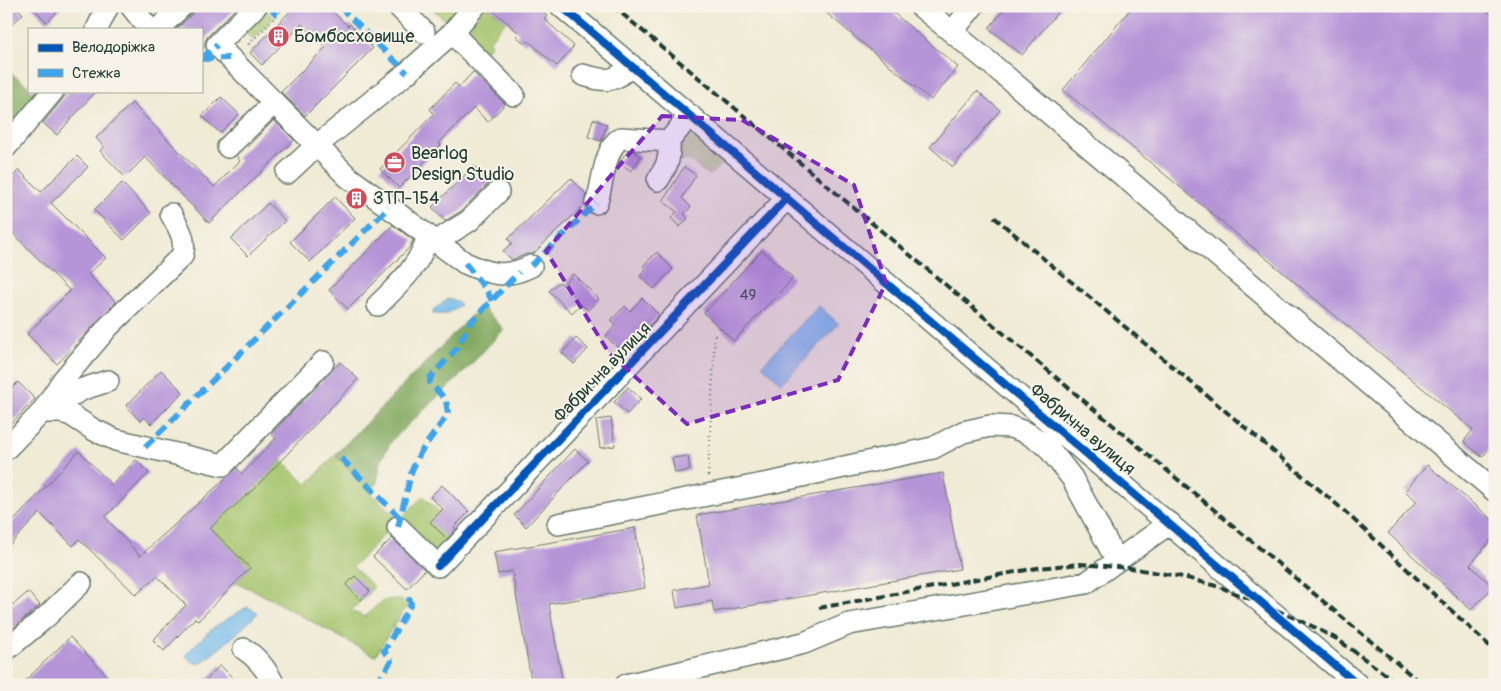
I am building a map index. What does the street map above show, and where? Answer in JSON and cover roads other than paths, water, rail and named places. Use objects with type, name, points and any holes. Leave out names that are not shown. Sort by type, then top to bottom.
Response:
[{"type":"street","points":[[97,28],[108,6]]},
{"type":"street","points":[[131,6],[148,28]]},
{"type":"street","points":[[159,28],[182,6]]},
{"type":"street","points":[[256,6],[217,46],[348,177],[465,263],[485,272],[507,275],[531,266]]},
{"type":"street","points":[[398,6],[424,32]]},
{"type":"street","name":"Фабрична вулиця","points":[[561,6],[1358,685]]},
{"type":"street","points":[[920,6],[990,63],[1495,491]]},
{"type":"street","points":[[952,32],[972,6]]},
{"type":"street","points":[[287,173],[316,146],[452,33],[471,8]]},
{"type":"street","points":[[452,33],[514,95]]},
{"type":"street","points":[[583,74],[600,80],[610,80],[624,74],[631,66]]},
{"type":"street","points":[[6,147],[52,92]]},
{"type":"street","points":[[228,147],[274,103]]},
{"type":"street","points":[[658,180],[669,161],[669,141],[690,116]]},
{"type":"street","points":[[596,203],[609,152],[615,142],[621,138],[669,141]]},
{"type":"street","points":[[378,305],[408,275],[431,239],[469,221],[498,192]]},
{"type":"street","name":"Фабрична вулиця","points":[[398,527],[438,566],[787,198]]},
{"type":"street","points":[[6,449],[42,412],[63,380],[109,326],[182,256],[184,240],[172,214]]},
{"type":"street","points":[[42,412],[62,412],[71,415],[94,430],[116,440],[223,464],[322,362]]},
{"type":"street","points":[[42,412],[83,389],[108,381]]},
{"type":"street","points":[[558,524],[933,448],[963,432],[990,426],[1011,427],[1027,433],[1047,446],[1067,471],[1117,561]]},
{"type":"street","points":[[626,685],[804,644],[849,624],[1086,583],[1170,523]]},
{"type":"street","points":[[6,650],[46,617],[81,583]]},
{"type":"street","points":[[244,649],[254,655],[274,685]]},
{"type":"water","points":[[448,299],[457,301],[460,304],[459,306],[446,314],[433,314],[433,310]]},
{"type":"water","points":[[819,306],[839,324],[781,384],[762,365]]},
{"type":"water","points":[[247,607],[257,612],[257,614],[232,638],[201,663],[193,662],[186,656],[213,628]]},
{"type":"railway","points":[[613,6],[1423,685]]},
{"type":"railway","points":[[994,217],[1341,508],[1495,651]]},
{"type":"railway","points":[[819,608],[1037,568],[1080,564],[1130,568],[1183,577],[1220,587],[1260,603],[1337,639],[1392,679]]},
{"type":"place","name":"Бомбосховище","points":[[278,36]]},
{"type":"place","name":"Bearlog Design Studio","points":[[395,163]]},
{"type":"place","name":"ЗТП-154","points":[[357,198]]}]
